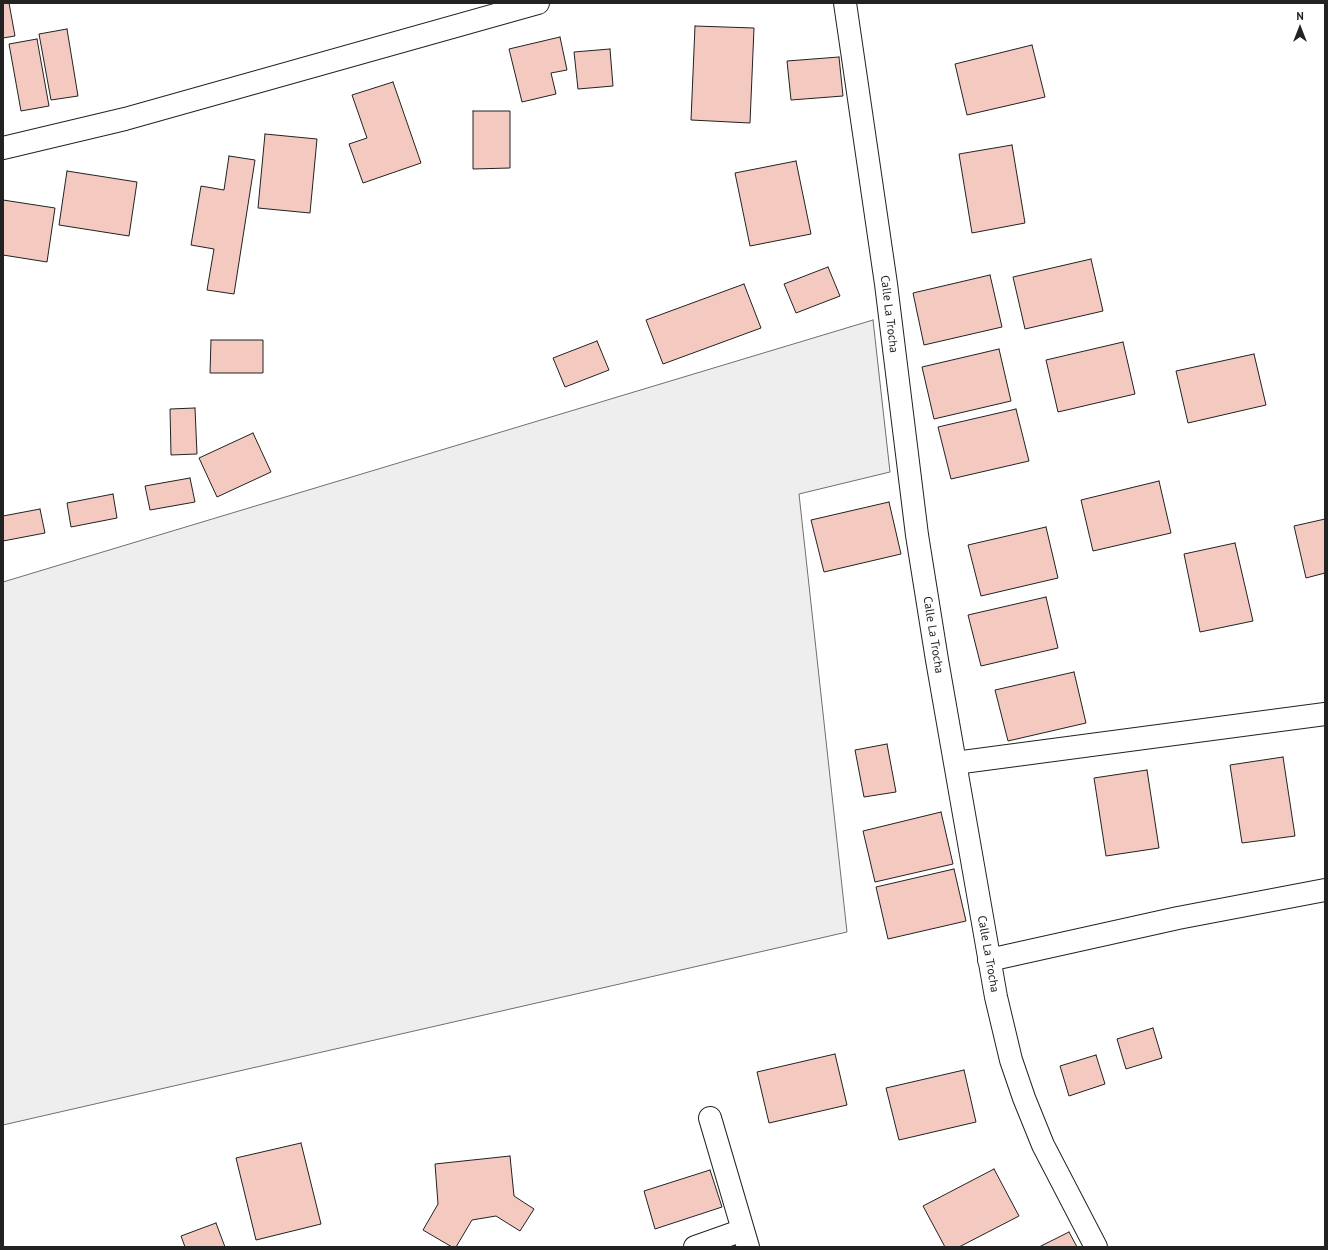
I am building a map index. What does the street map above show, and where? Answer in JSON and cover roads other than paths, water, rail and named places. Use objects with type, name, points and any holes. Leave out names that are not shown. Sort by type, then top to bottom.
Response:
[{"type":"street","points":[[3,148],[125,119],[538,3]]},
{"type":"street","name":"Calle La Trocha","points":[[845,3],[886,284],[918,535],[955,763],[989,960],[1003,1031],[1024,1098],[1043,1145],[1096,1247]]},
{"type":"street","points":[[955,763],[1325,714]]},
{"type":"street","points":[[989,960],[1178,918],[1325,890]]},
{"type":"street","points":[[695,1247],[745,1239],[710,1118]]}]
